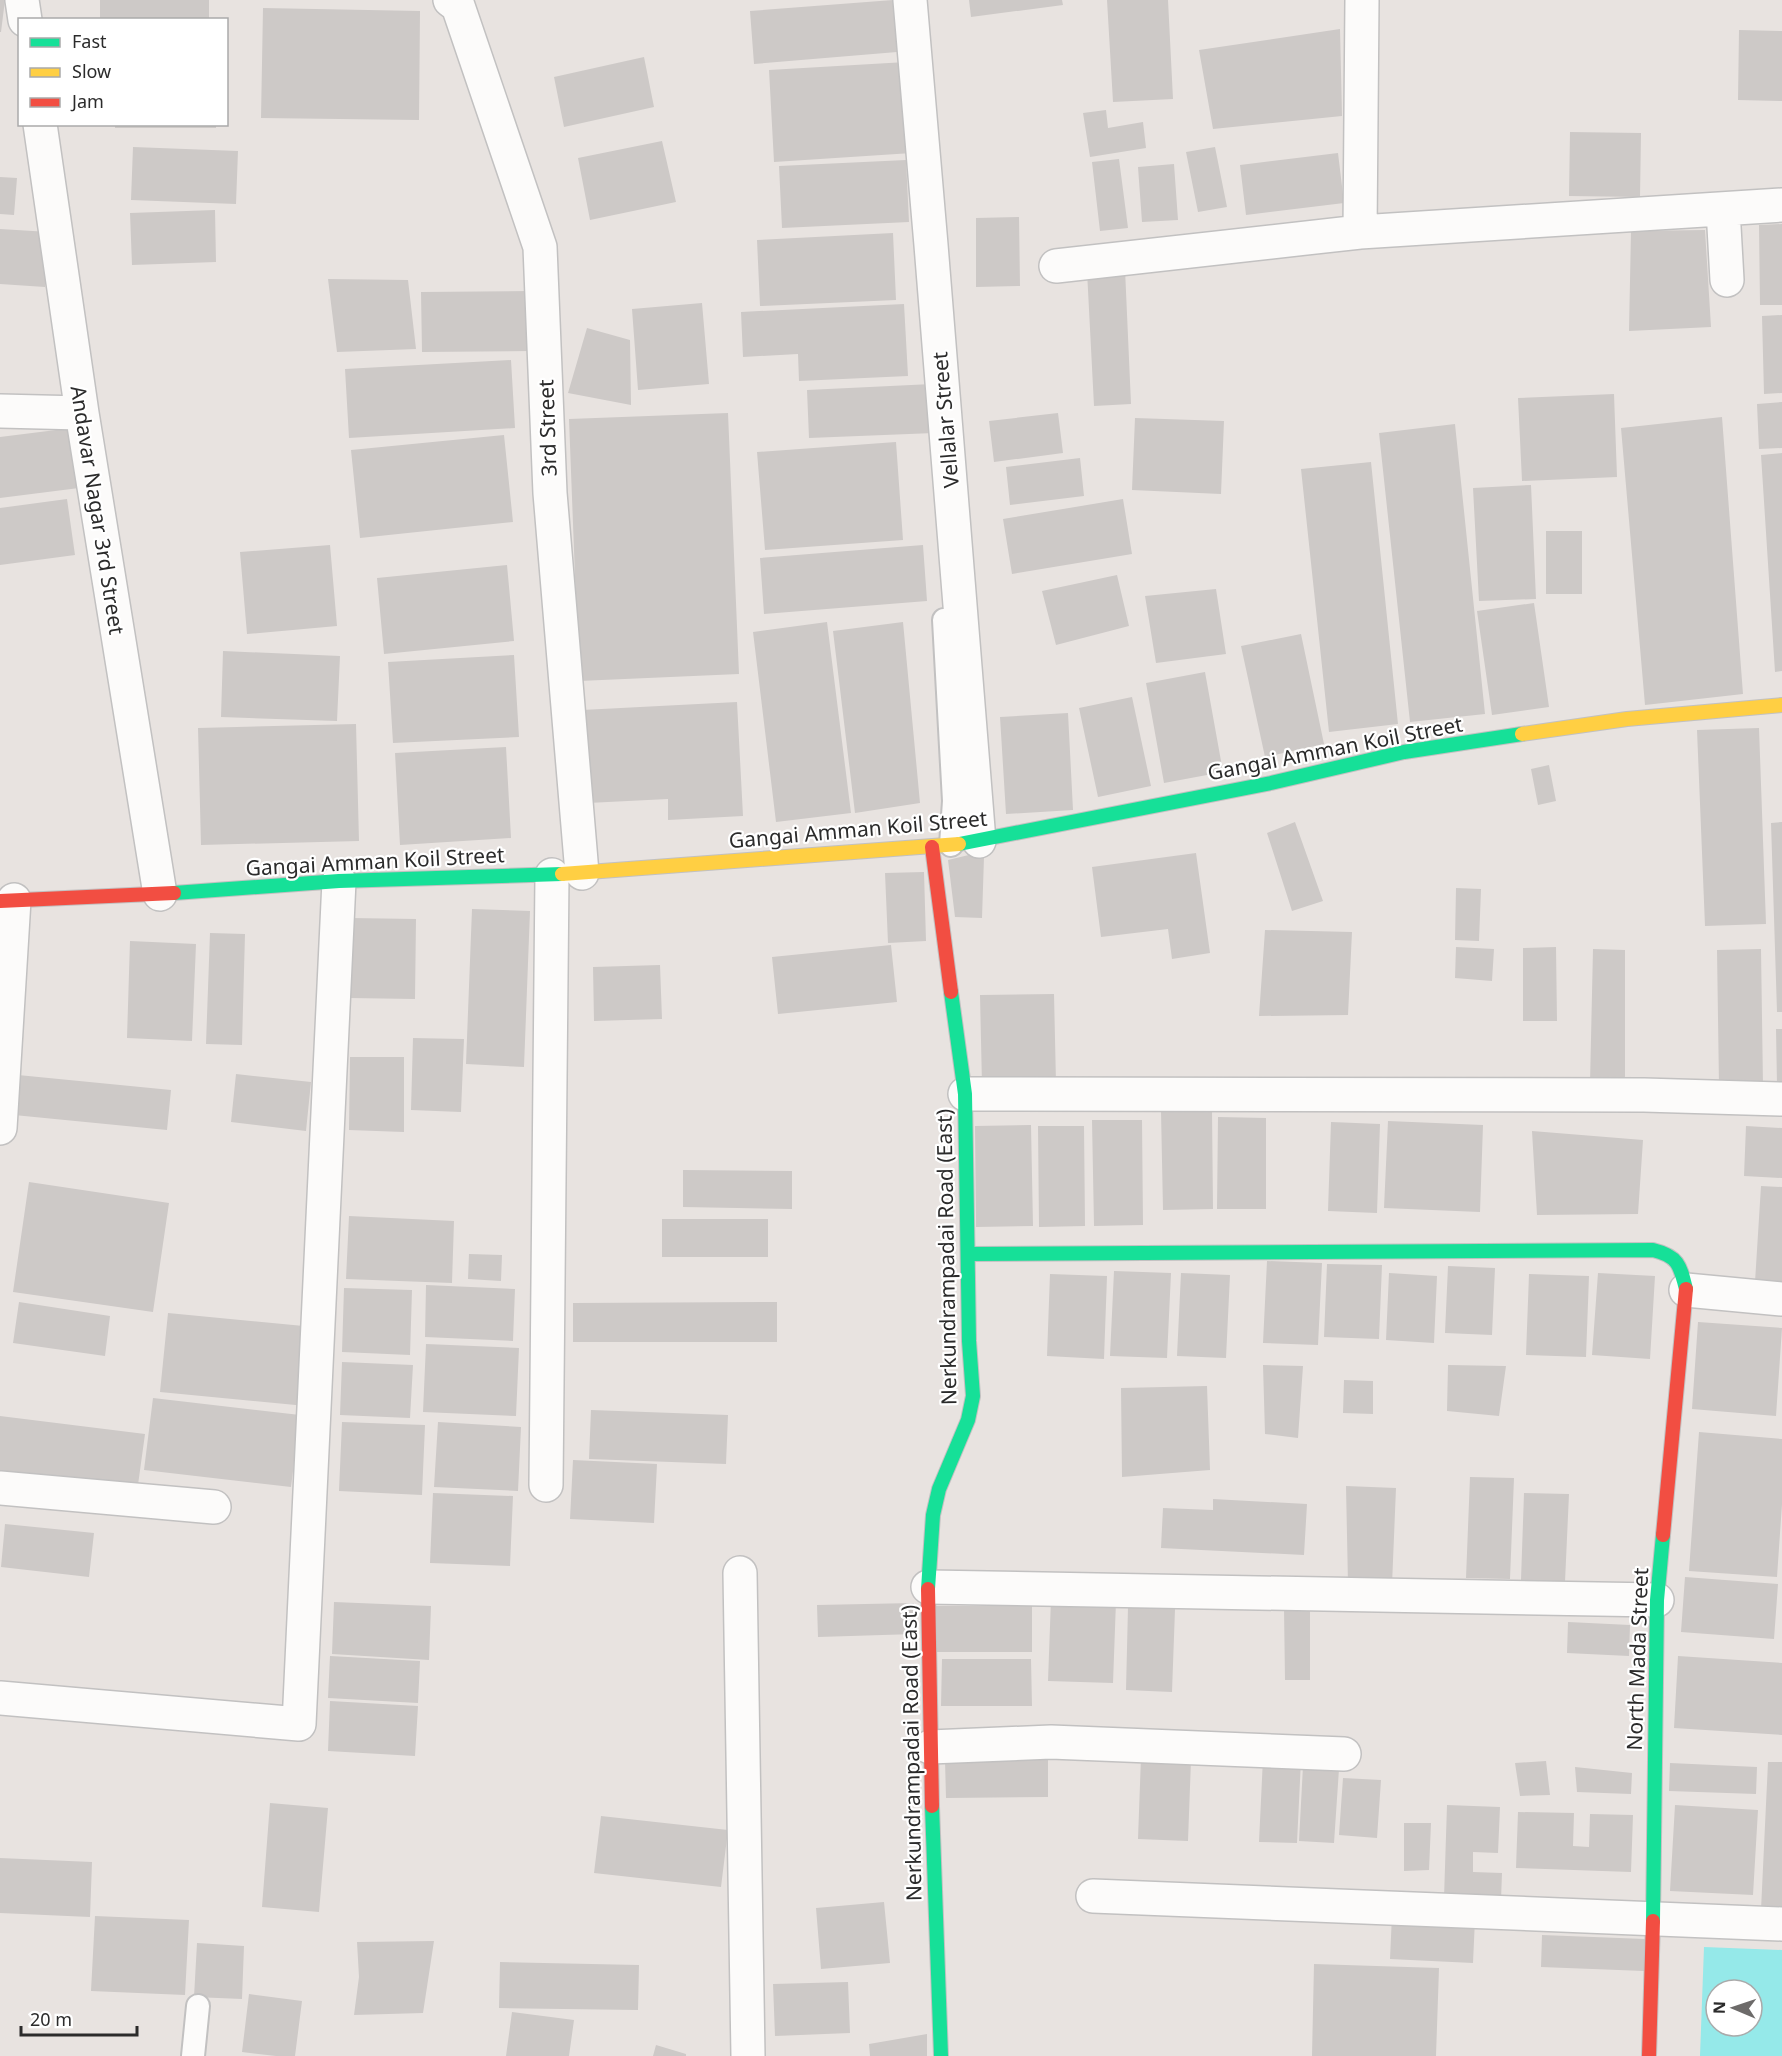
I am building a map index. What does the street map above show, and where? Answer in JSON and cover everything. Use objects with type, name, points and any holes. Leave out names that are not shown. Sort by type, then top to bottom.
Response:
[{"type":"street","points":[[22,0],[25,18]]},
{"type":"street","name":"3rd Street","points":[[450,0],[458,6],[540,247],[567,874],[546,1485]]},
{"type":"street","name":"Vellalar Street","points":[[909,0],[932,245],[954,844]]},
{"type":"street","points":[[1360,232],[1362,0]]},
{"type":"street","name":"Andavar Nagar 3rd Street","points":[[40,126],[82,413],[160,894]]},
{"type":"street","points":[[1056,266],[1360,232],[1782,205]]},
{"type":"street","points":[[1723,209],[1727,280]]},
{"type":"street","points":[[0,411],[82,413]]},
{"type":"street","name":"Gangai Amman Koil Street","points":[[7,900],[160,894],[339,881],[567,874],[954,844],[1271,783],[1404,752],[1628,719],[1782,705]]},
{"type":"street","name":"Nerkundrampadai Road (East)","points":[[941,2056],[930,1748],[928,1587],[933,1515],[939,1489],[968,1420],[973,1396],[969,1341],[964,1094],[954,844]]},
{"type":"street","points":[[0,1698],[298,1724],[339,881]]},
{"type":"street","points":[[0,1128],[7,900]]},
{"type":"street","points":[[964,1094],[1644,1095],[1782,1098]]},
{"type":"street","points":[[968,1254],[1653,1250],[1670,1253],[1683,1277],[1782,1299]]},
{"type":"street","name":"North Mada Street","points":[[1649,2056],[1657,1600],[1683,1277]]},
{"type":"street","points":[[0,1488],[214,1506]]},
{"type":"street","points":[[740,1573],[748,2056]]},
{"type":"street","points":[[928,1587],[1657,1600]]},
{"type":"street","points":[[930,1748],[1051,1742],[1344,1754]]},
{"type":"street","points":[[1093,1896],[1782,1924]]},
{"type":"lane","points":[[944,620],[954,801],[954,844]]},
{"type":"lane","points":[[193,2056],[198,2006]]},
{"type":"water","points":[[1704,1947],[1782,1950],[1782,2056],[1700,2056]]},
{"type":"building","points":[[0,0],[5,0],[1,32],[0,32]]},
{"type":"building","points":[[100,0],[209,0],[209,18],[100,18]]},
{"type":"building","points":[[893,0],[897,52],[754,64],[750,11]]},
{"type":"building","points":[[969,0],[1062,0],[1063,5],[971,17]]},
{"type":"building","points":[[1107,0],[1168,0],[1173,99],[1113,102]]},
{"type":"building","points":[[263,8],[420,11],[419,120],[261,118]]},
{"type":"building","points":[[1340,29],[1342,116],[1213,129],[1199,50]]},
{"type":"building","points":[[1739,30],[1782,31],[1782,101],[1738,100]]},
{"type":"building","points":[[644,57],[654,107],[564,127],[554,77]]},
{"type":"building","points":[[906,62],[912,153],[774,162],[769,70]]},
{"type":"building","points":[[1106,110],[1108,128],[1143,122],[1146,148],[1090,157],[1083,113]]},
{"type":"building","points":[[115,126],[216,126],[216,128],[115,128]]},
{"type":"building","points":[[1570,132],[1641,133],[1640,197],[1569,196]]},
{"type":"building","points":[[662,141],[676,202],[590,220],[578,158]]},
{"type":"building","points":[[133,147],[238,151],[236,204],[131,200]]},
{"type":"building","points":[[1215,147],[1227,207],[1198,212],[1186,152]]},
{"type":"building","points":[[1338,153],[1344,203],[1246,215],[1240,165]]},
{"type":"building","points":[[1119,159],[1128,228],[1100,231],[1092,162]]},
{"type":"building","points":[[906,160],[909,222],[782,228],[779,166]]},
{"type":"building","points":[[1174,164],[1178,220],[1142,222],[1138,167]]},
{"type":"building","points":[[0,177],[17,178],[14,215],[0,214]]},
{"type":"building","points":[[215,210],[216,262],[132,265],[130,213]]},
{"type":"building","points":[[1019,217],[1020,286],[976,287],[976,218]]},
{"type":"building","points":[[1782,224],[1782,305],[1760,305],[1759,225]]},
{"type":"building","points":[[0,229],[49,232],[45,287],[0,284]]},
{"type":"building","points":[[1705,230],[1711,327],[1629,331],[1631,231]]},
{"type":"building","points":[[893,233],[896,300],[760,306],[757,240]]},
{"type":"building","points":[[1125,269],[1131,404],[1094,406],[1087,271]]},
{"type":"building","points":[[328,279],[408,280],[416,349],[337,352]]},
{"type":"building","points":[[532,291],[532,351],[422,352],[421,292]]},
{"type":"building","points":[[702,303],[709,384],[638,390],[632,309]]},
{"type":"building","points":[[904,304],[908,376],[799,381],[798,354],[743,357],[741,312]]},
{"type":"building","points":[[1782,315],[1782,393],[1764,394],[1762,316]]},
{"type":"building","points":[[587,328],[630,340],[631,405],[568,393]]},
{"type":"building","points":[[511,360],[515,428],[349,438],[345,369]]},
{"type":"building","points":[[932,384],[934,433],[809,438],[807,390]]},
{"type":"building","points":[[1614,394],[1617,477],[1522,481],[1518,398]]},
{"type":"building","points":[[1782,402],[1782,448],[1759,449],[1757,404]]},
{"type":"building","points":[[728,413],[739,674],[579,681],[569,419]]},
{"type":"building","points":[[1058,413],[1063,453],[994,462],[989,421]]},
{"type":"building","points":[[1722,417],[1743,694],[1645,705],[1621,428]]},
{"type":"building","points":[[1135,418],[1224,421],[1221,494],[1132,490]]},
{"type":"building","points":[[1455,424],[1485,714],[1410,722],[1379,433]]},
{"type":"building","points":[[72,428],[79,488],[0,498],[0,437]]},
{"type":"building","points":[[504,435],[513,522],[360,538],[351,450]]},
{"type":"building","points":[[896,442],[903,540],[765,550],[757,452]]},
{"type":"building","points":[[1782,453],[1782,671],[1775,672],[1761,455]]},
{"type":"building","points":[[1080,458],[1084,496],[1010,505],[1006,467]]},
{"type":"building","points":[[1371,462],[1398,724],[1329,732],[1301,469]]},
{"type":"building","points":[[1531,485],[1536,599],[1479,601],[1473,488]]},
{"type":"building","points":[[67,499],[75,555],[0,565],[0,508]]},
{"type":"building","points":[[1123,499],[1132,554],[1012,574],[1003,519]]},
{"type":"building","points":[[1546,531],[1582,531],[1582,594],[1546,594]]},
{"type":"building","points":[[330,545],[337,626],[247,634],[240,552]]},
{"type":"building","points":[[923,545],[927,601],[764,614],[760,558]]},
{"type":"building","points":[[507,565],[514,641],[384,654],[377,578]]},
{"type":"building","points":[[1117,575],[1129,626],[1056,645],[1042,591]]},
{"type":"building","points":[[1216,589],[1226,654],[1156,663],[1145,596]]},
{"type":"building","points":[[1534,603],[1549,707],[1492,715],[1477,611]]},
{"type":"building","points":[[827,622],[851,813],[776,822],[753,632]]},
{"type":"building","points":[[903,622],[920,803],[855,813],[833,631]]},
{"type":"building","points":[[1301,634],[1324,744],[1265,757],[1241,646]]},
{"type":"building","points":[[223,651],[340,656],[337,721],[221,717]]},
{"type":"building","points":[[514,655],[519,737],[393,743],[388,662]]},
{"type":"building","points":[[1205,672],[1223,772],[1164,783],[1146,683]]},
{"type":"building","points":[[1132,697],[1151,786],[1098,797],[1079,708]]},
{"type":"building","points":[[737,702],[743,816],[668,820],[668,799],[588,803],[582,710]]},
{"type":"building","points":[[1068,713],[1073,810],[1006,814],[1000,717]]},
{"type":"building","points":[[356,724],[359,841],[201,845],[198,728]]},
{"type":"building","points":[[1759,728],[1766,924],[1705,926],[1697,730]]},
{"type":"building","points":[[506,747],[511,838],[400,845],[395,753]]},
{"type":"building","points":[[1549,765],[1556,801],[1538,805],[1531,769]]},
{"type":"building","points":[[1295,822],[1323,901],[1292,911],[1267,833]]},
{"type":"building","points":[[1782,822],[1782,1012],[1777,1012],[1771,823]]},
{"type":"building","points":[[977,853],[984,857],[982,918],[955,917],[948,860]]},
{"type":"building","points":[[1196,853],[1210,953],[1172,959],[1168,929],[1101,937],[1092,867]]},
{"type":"building","points":[[924,872],[926,941],[888,943],[885,873]]},
{"type":"building","points":[[1456,888],[1481,889],[1479,941],[1455,940]]},
{"type":"building","points":[[472,909],[530,911],[524,1067],[466,1064]]},
{"type":"building","points":[[350,918],[416,919],[415,999],[349,998]]},
{"type":"building","points":[[1265,930],[1352,932],[1348,1015],[1259,1016]]},
{"type":"building","points":[[210,933],[245,934],[242,1045],[206,1044]]},
{"type":"building","points":[[130,941],[196,944],[192,1041],[127,1038]]},
{"type":"building","points":[[891,945],[897,1002],[778,1014],[772,957]]},
{"type":"building","points":[[1456,947],[1494,949],[1492,981],[1455,978]]},
{"type":"building","points":[[1556,947],[1557,1021],[1523,1021],[1523,948]]},
{"type":"building","points":[[1593,949],[1625,950],[1625,1085],[1590,1084]]},
{"type":"building","points":[[1761,949],[1763,1086],[1719,1086],[1717,950]]},
{"type":"building","points":[[660,965],[662,1019],[594,1021],[593,967]]},
{"type":"building","points":[[1054,994],[1056,1083],[982,1085],[980,995]]},
{"type":"building","points":[[1776,1029],[1782,1029],[1782,1085],[1777,1085]]},
{"type":"building","points":[[413,1038],[464,1039],[461,1112],[411,1110]]},
{"type":"building","points":[[350,1057],[404,1057],[404,1132],[349,1130]]},
{"type":"building","points":[[236,1074],[311,1082],[306,1131],[231,1122]]},
{"type":"building","points":[[18,1075],[171,1090],[167,1130],[14,1115]]},
{"type":"building","points":[[1212,1110],[1213,1209],[1163,1210],[1161,1111]]},
{"type":"building","points":[[1218,1117],[1266,1118],[1266,1209],[1217,1209]]},
{"type":"building","points":[[1092,1120],[1142,1120],[1143,1225],[1094,1226]]},
{"type":"building","points":[[1388,1121],[1483,1125],[1480,1212],[1384,1208]]},
{"type":"building","points":[[1331,1122],[1380,1124],[1377,1213],[1328,1211]]},
{"type":"building","points":[[1031,1125],[1033,1226],[976,1227],[975,1126]]},
{"type":"building","points":[[1038,1126],[1084,1126],[1085,1226],[1039,1227]]},
{"type":"building","points":[[1746,1126],[1782,1128],[1782,1178],[1744,1176]]},
{"type":"building","points":[[1532,1131],[1643,1140],[1638,1214],[1537,1215]]},
{"type":"building","points":[[683,1170],[792,1171],[792,1209],[683,1207]]},
{"type":"building","points":[[29,1182],[169,1203],[153,1312],[13,1292]]},
{"type":"building","points":[[1761,1186],[1782,1187],[1782,1284],[1755,1282]]},
{"type":"building","points":[[349,1216],[454,1221],[452,1283],[346,1279]]},
{"type":"building","points":[[662,1219],[768,1219],[768,1257],[662,1257]]},
{"type":"building","points":[[469,1254],[502,1255],[501,1281],[468,1279]]},
{"type":"building","points":[[1267,1261],[1322,1263],[1318,1345],[1263,1343]]},
{"type":"building","points":[[1327,1264],[1382,1265],[1379,1339],[1324,1337]]},
{"type":"building","points":[[1448,1266],[1495,1268],[1492,1335],[1445,1333]]},
{"type":"building","points":[[1114,1271],[1171,1273],[1167,1358],[1110,1356]]},
{"type":"building","points":[[1181,1273],[1230,1275],[1226,1358],[1177,1356]]},
{"type":"building","points":[[1389,1273],[1437,1276],[1434,1343],[1386,1340]]},
{"type":"building","points":[[1598,1273],[1655,1276],[1650,1359],[1592,1355]]},
{"type":"building","points":[[1050,1274],[1107,1276],[1104,1359],[1047,1356]]},
{"type":"building","points":[[1529,1274],[1589,1276],[1586,1357],[1526,1355]]},
{"type":"building","points":[[426,1285],[515,1289],[513,1341],[425,1337]]},
{"type":"building","points":[[344,1288],[412,1290],[410,1355],[342,1352]]},
{"type":"building","points":[[19,1302],[110,1316],[105,1356],[13,1343]]},
{"type":"building","points":[[777,1302],[777,1342],[573,1342],[573,1303]]},
{"type":"building","points":[[168,1313],[314,1327],[306,1406],[160,1392]]},
{"type":"building","points":[[1698,1322],[1782,1328],[1776,1416],[1692,1409]]},
{"type":"building","points":[[426,1344],[519,1348],[516,1416],[423,1412]]},
{"type":"building","points":[[342,1362],[413,1365],[410,1418],[340,1415]]},
{"type":"building","points":[[1263,1365],[1303,1366],[1298,1438],[1265,1434]]},
{"type":"building","points":[[1448,1365],[1506,1366],[1499,1416],[1447,1411]]},
{"type":"building","points":[[1344,1380],[1373,1381],[1373,1414],[1343,1413]]},
{"type":"building","points":[[1207,1386],[1210,1470],[1122,1477],[1121,1388]]},
{"type":"building","points":[[153,1398],[300,1415],[291,1487],[144,1470]]},
{"type":"building","points":[[591,1410],[728,1415],[726,1464],[589,1459]]},
{"type":"building","points":[[0,1416],[145,1434],[137,1492],[0,1473]]},
{"type":"building","points":[[342,1422],[425,1425],[422,1495],[339,1491]]},
{"type":"building","points":[[438,1422],[521,1427],[518,1491],[434,1487]]},
{"type":"building","points":[[1699,1432],[1782,1439],[1782,1504],[1777,1577],[1689,1571]]},
{"type":"building","points":[[573,1460],[657,1464],[654,1523],[570,1519]]},
{"type":"building","points":[[1470,1477],[1514,1478],[1510,1579],[1466,1578]]},
{"type":"building","points":[[1346,1486],[1396,1488],[1392,1585],[1348,1584]]},
{"type":"building","points":[[433,1493],[513,1496],[510,1566],[430,1563]]},
{"type":"building","points":[[1524,1493],[1569,1494],[1565,1582],[1521,1580]]},
{"type":"building","points":[[1213,1499],[1307,1504],[1304,1555],[1161,1548],[1163,1508],[1213,1510]]},
{"type":"building","points":[[5,1524],[94,1533],[89,1577],[1,1567]]},
{"type":"building","points":[[1685,1577],[1778,1584],[1774,1639],[1681,1632]]},
{"type":"building","points":[[1051,1599],[1116,1601],[1113,1683],[1048,1681]]},
{"type":"building","points":[[334,1602],[431,1606],[429,1660],[332,1654]]},
{"type":"building","points":[[914,1603],[915,1634],[818,1637],[817,1605]]},
{"type":"building","points":[[936,1606],[1032,1606],[1032,1652],[937,1652]]},
{"type":"building","points":[[1128,1607],[1175,1609],[1172,1692],[1126,1690]]},
{"type":"building","points":[[1284,1608],[1310,1608],[1310,1680],[1285,1680]]},
{"type":"building","points":[[1568,1622],[1630,1625],[1629,1656],[1567,1653]]},
{"type":"building","points":[[330,1656],[420,1661],[418,1703],[328,1698]]},
{"type":"building","points":[[1678,1656],[1782,1663],[1782,1735],[1674,1728]]},
{"type":"building","points":[[942,1659],[1031,1659],[1032,1706],[941,1706]]},
{"type":"building","points":[[330,1701],[418,1706],[415,1756],[328,1751]]},
{"type":"building","points":[[1141,1757],[1191,1760],[1188,1841],[1138,1839]]},
{"type":"building","points":[[1263,1758],[1301,1760],[1297,1843],[1259,1842]]},
{"type":"building","points":[[1048,1759],[1048,1797],[946,1798],[945,1760]]},
{"type":"building","points":[[1546,1761],[1550,1795],[1520,1796],[1515,1763]]},
{"type":"building","points":[[1768,1762],[1782,1762],[1782,1910],[1761,1910]]},
{"type":"building","points":[[1670,1763],[1757,1767],[1756,1794],[1669,1791]]},
{"type":"building","points":[[1303,1766],[1339,1769],[1334,1843],[1299,1841]]},
{"type":"building","points":[[1575,1767],[1632,1773],[1631,1794],[1577,1792]]},
{"type":"building","points":[[1343,1778],[1381,1780],[1377,1838],[1339,1835]]},
{"type":"building","points":[[270,1803],[328,1808],[319,1912],[262,1907]]},
{"type":"building","points":[[1447,1805],[1500,1807],[1498,1853],[1473,1852],[1473,1872],[1502,1873],[1501,1900],[1444,1898]]},
{"type":"building","points":[[1675,1805],[1758,1810],[1753,1895],[1670,1891]]},
{"type":"building","points":[[1518,1812],[1574,1813],[1573,1846],[1589,1847],[1590,1814],[1633,1815],[1631,1872],[1516,1868]]},
{"type":"building","points":[[601,1816],[728,1830],[721,1887],[594,1873]]},
{"type":"building","points":[[1404,1823],[1431,1823],[1429,1870],[1404,1871]]},
{"type":"building","points":[[0,1858],[92,1862],[90,1917],[0,1913]]},
{"type":"building","points":[[884,1902],[890,1963],[821,1969],[816,1908]]},
{"type":"building","points":[[1392,1915],[1475,1919],[1473,1963],[1390,1959]]},
{"type":"building","points":[[95,1916],[189,1920],[185,1995],[91,1991]]},
{"type":"building","points":[[1542,1935],[1645,1939],[1644,1971],[1541,1967]]},
{"type":"building","points":[[434,1941],[423,2013],[354,2015],[359,1977],[357,1942]]},
{"type":"building","points":[[197,1943],[244,1946],[242,1999],[194,1997]]},
{"type":"building","points":[[500,1962],[639,1965],[638,2010],[499,2008]]},
{"type":"building","points":[[1314,1964],[1439,1968],[1436,2056],[1312,2056]]},
{"type":"building","points":[[848,1982],[850,2033],[775,2036],[773,1984]]},
{"type":"building","points":[[249,1994],[302,2001],[295,2056],[242,2052]]},
{"type":"building","points":[[512,2012],[574,2020],[569,2056],[506,2056]]},
{"type":"building","points":[[927,2034],[927,2056],[870,2056],[869,2044]]},
{"type":"building","points":[[656,2045],[686,2054],[686,2056],[653,2056]]},
{"type":"traffic: fast","points":[[959,844],[1271,783],[1404,752],[1522,734]]},
{"type":"traffic: fast","points":[[174,893],[339,881],[562,874]]},
{"type":"traffic: fast","points":[[928,1589],[933,1515],[939,1489],[968,1420],[973,1396],[969,1341],[965,1094],[951,992]]},
{"type":"traffic: fast","points":[[968,1254],[1653,1250],[1668,1255],[1677,1263],[1686,1289]]},
{"type":"traffic: fast","points":[[1653,1921],[1657,1600],[1663,1535]]},
{"type":"traffic: fast","points":[[932,1806],[941,2056]]},
{"type":"traffic: slow","points":[[1522,734],[1627,719],[1782,705]]},
{"type":"traffic: slow","points":[[562,874],[959,844]]},
{"type":"traffic: jam","points":[[932,847],[951,992]]},
{"type":"traffic: jam","points":[[0,901],[174,893]]},
{"type":"traffic: jam","points":[[1663,1535],[1686,1289]]},
{"type":"traffic: jam","points":[[928,1589],[932,1806]]},
{"type":"traffic: jam","points":[[1649,2056],[1653,1921]]}]
